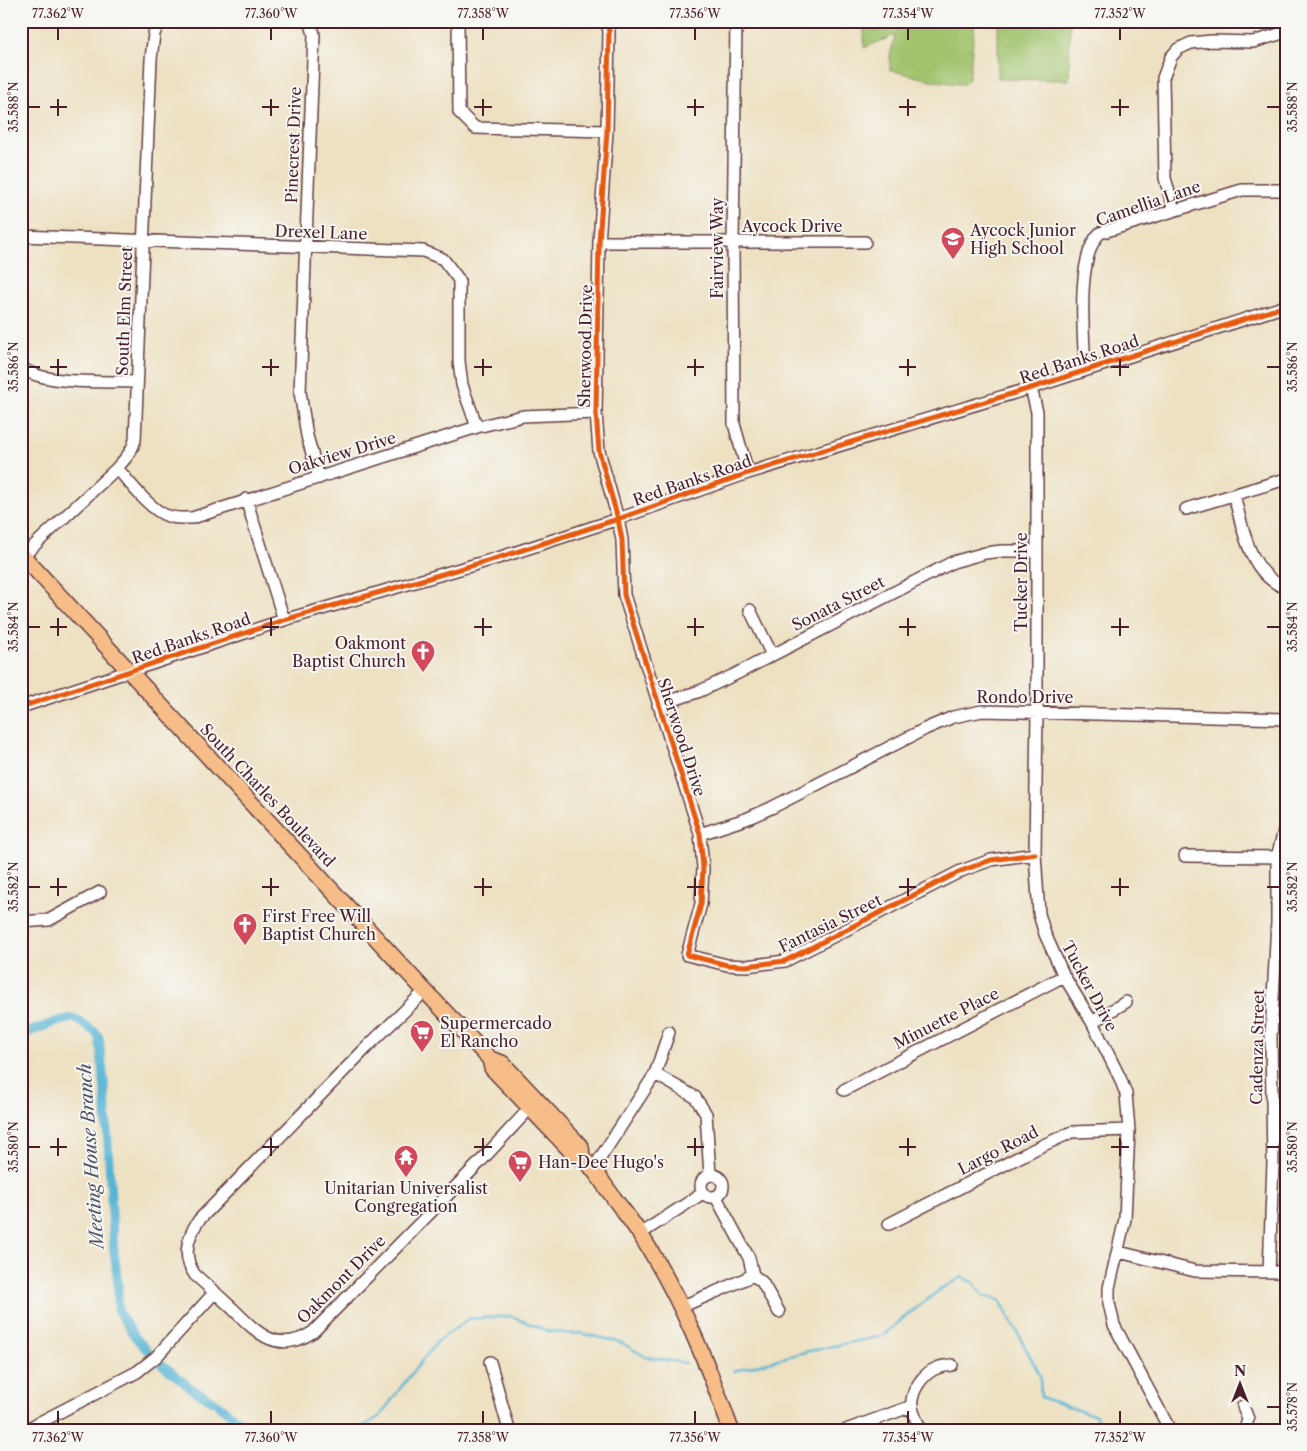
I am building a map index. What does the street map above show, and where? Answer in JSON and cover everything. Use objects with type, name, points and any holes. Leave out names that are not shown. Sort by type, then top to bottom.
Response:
[{"type":"main road","name":"South Charles Boulevard","points":[[22,555],[493,1065],[530,1108],[573,1153],[580,1150]]},
{"type":"main road","name":"South Charles Boulevard","points":[[493,1065],[502,1063],[527,1088],[580,1150],[640,1234],[681,1307],[710,1371],[731,1430]]},
{"type":"street","name":"South Elm Street","points":[[22,555],[117,468],[128,456],[135,440],[151,59],[154,34],[159,21]]},
{"type":"street","name":"Pinecrest Drive","points":[[310,21],[314,34],[300,392],[307,436],[319,478]]},
{"type":"street","points":[[458,21],[459,112],[475,128],[607,131]]},
{"type":"street","name":"Sherwood Drive","points":[[606,21],[609,31],[607,131],[599,242],[596,413],[599,451],[622,540],[624,595],[700,834],[703,868],[701,904],[687,956]]},
{"type":"street","name":"Fairview Way","points":[[736,21],[733,242],[734,424],[748,473]]},
{"type":"street","points":[[1174,210],[1165,178],[1163,78],[1170,57],[1178,49],[1191,43],[1212,41],[1253,42],[1286,32]]},
{"type":"street","name":"Camellia Lane","points":[[1084,370],[1084,278],[1087,256],[1094,239],[1100,233],[1242,190],[1286,190]]},
{"type":"street","name":"Drexel Lane","points":[[21,236],[423,251],[443,259],[459,280],[459,361],[462,385],[477,427]]},
{"type":"street","name":"Aycock Drive","points":[[599,242],[865,242]]},
{"type":"street","name":"Red Banks Road","points":[[21,707],[284,620],[500,557],[618,519],[748,473],[1031,388],[1286,306]]},
{"type":"street","points":[[21,366],[40,377],[56,380],[137,382]]},
{"type":"street","name":"Tucker Drive","points":[[1031,388],[1037,412],[1035,854],[1039,914],[1044,934],[1064,976],[1092,1022],[1126,1094],[1128,1130],[1125,1219],[1119,1252],[1108,1293],[1110,1309],[1114,1325],[1170,1430]]},
{"type":"street","name":"Oakview Drive","points":[[117,468],[147,501],[167,516],[179,519],[192,518],[246,499],[319,478],[477,427],[523,416],[596,413]]},
{"type":"street","points":[[1186,510],[1286,479]]},
{"type":"street","points":[[1234,495],[1251,555],[1260,568],[1278,585],[1286,588]]},
{"type":"street","points":[[246,499],[284,620]]},
{"type":"street","name":"Sonata Street","points":[[658,705],[700,691],[953,562],[985,553],[1037,551]]},
{"type":"street","points":[[750,610],[772,655]]},
{"type":"street","name":"Rondo Drive","points":[[700,834],[746,819],[771,808],[925,729],[953,717],[982,711],[1286,719]]},
{"type":"street","name":"Cadenza Street","points":[[1269,1272],[1273,1163],[1271,1037],[1277,922],[1277,857],[1286,823]]},
{"type":"street","name":"Fantasia Street","points":[[687,956],[727,965],[746,966],[785,961],[961,871],[991,860],[1035,854]]},
{"type":"street","points":[[1185,856],[1277,857]]},
{"type":"street","points":[[21,922],[49,920],[100,892]]},
{"type":"street","name":"Minuette Place","points":[[844,1090],[1064,976]]},
{"type":"street","name":"Oakmont Drive","points":[[425,991],[199,1220],[191,1231],[186,1254],[190,1268],[195,1274],[256,1332],[274,1341],[288,1342],[303,1339],[313,1332],[474,1168],[530,1108]]},
{"type":"street","points":[[1092,1022],[1126,1002]]},
{"type":"street","points":[[593,1169],[655,1074],[669,1032]]},
{"type":"street","points":[[655,1074],[695,1097],[706,1114],[710,1175]]},
{"type":"street","name":"Largo Road","points":[[889,1224],[1034,1149],[1072,1132],[1128,1130]]},
{"type":"street","points":[[710,1175],[717,1176],[723,1185],[722,1192],[716,1197],[709,1197],[703,1193],[702,1182],[710,1175]]},
{"type":"street","points":[[640,1234],[703,1193]]},
{"type":"street","points":[[716,1197],[749,1258],[753,1275],[762,1282],[779,1312]]},
{"type":"street","points":[[1119,1252],[1195,1271],[1286,1272]]},
{"type":"street","points":[[681,1307],[753,1275]]},
{"type":"street","points":[[25,1430],[137,1372],[156,1358],[215,1292]]},
{"type":"street","points":[[490,1362],[509,1430]]},
{"type":"street","points":[[921,1430],[912,1406],[919,1383],[936,1368],[952,1365]]},
{"type":"street","points":[[846,1430],[912,1406]]},
{"type":"street","points":[[1243,1406],[1248,1419],[1245,1430]]},
{"type":"green space","points":[[864,21],[975,21],[969,79],[964,84],[960,84],[934,81],[890,70],[890,56],[895,35],[864,48]]},
{"type":"green space","points":[[998,21],[1070,21],[1069,80],[998,79]]},
{"type":"waterway","name":"Meeting House Branch","points":[[21,1035],[55,1022],[72,1018],[95,1032],[99,1037],[105,1090],[114,1252],[118,1284],[118,1311],[135,1337],[147,1350]]},
{"type":"waterway","name":"Meeting House Branch","points":[[734,1371],[805,1352],[882,1336],[941,1289],[962,1277],[973,1282],[984,1296],[1000,1300],[1040,1375],[1041,1397],[1096,1415],[1098,1430]]},
{"type":"waterway","name":"Meeting House Branch","points":[[358,1430],[380,1416],[437,1342],[468,1319],[510,1316],[548,1331],[580,1333],[620,1342],[646,1357],[686,1363]]},
{"type":"waterway","name":"Meeting House Branch","points":[[158,1361],[192,1389],[215,1402],[249,1430]]},
{"type":"cycle path","points":[[606,21],[609,31],[607,131],[599,242],[596,413],[599,451],[622,540],[624,595],[700,834],[703,868],[701,904],[687,955],[727,965],[746,966],[785,961],[961,871],[991,860],[1035,854]]},
{"type":"cycle path","points":[[21,707],[284,620],[501,557],[618,519],[748,473],[1031,388],[1286,306]]},
{"type":"place","name":"Aycock Junior High School","points":[[953,260]]},
{"type":"place","name":"Oakmont Baptist Church","points":[[423,673]]},
{"type":"place","name":"First Free Will Baptist Church","points":[[245,946]]},
{"type":"place","name":"Supermercado El Rancho","points":[[422,1053]]},
{"type":"place","name":"Unitarian Universalist Congregation","points":[[406,1178]]},
{"type":"place","name":"Han-Dee Hugo's","points":[[520,1183]]}]
